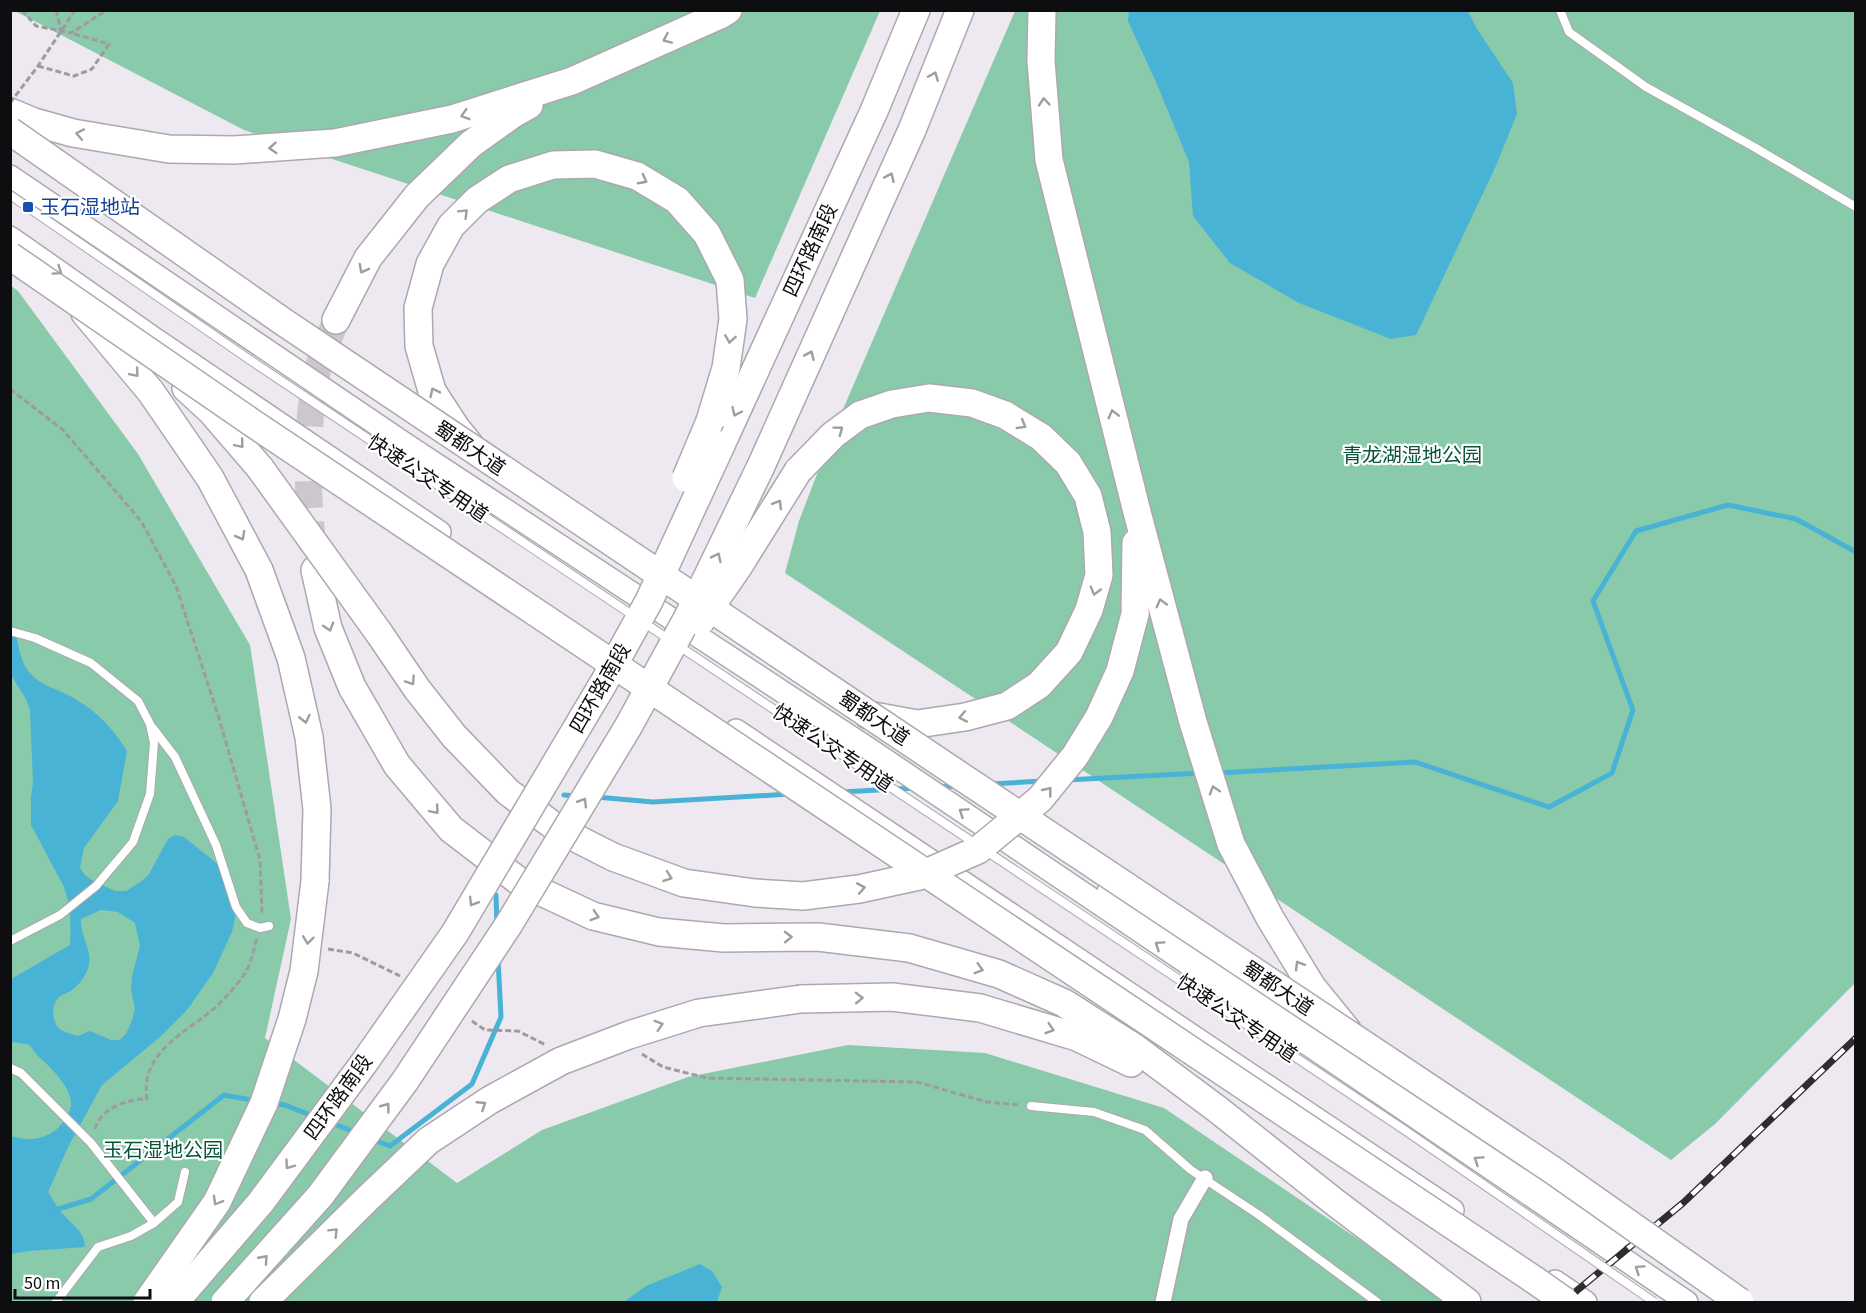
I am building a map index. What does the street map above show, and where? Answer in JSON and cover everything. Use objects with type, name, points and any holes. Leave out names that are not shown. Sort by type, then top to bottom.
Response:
[{"type":"highway","name":"四环路南段","points":[[176,1302],[261,1202],[364,1063],[455,933],[603,684],[649,601],[715,433],[874,111],[916,10]]},
{"type":"highway","points":[[225,1302],[320,1196],[405,1081],[509,924],[628,727],[688,617],[761,466],[912,130],[960,10]]},
{"type":"highway","points":[[1042,10],[1041,61],[1049,160],[1137,512],[1193,722],[1231,844],[1270,918],[1312,987],[1386,1077]]},
{"type":"highway","points":[[336,320],[368,258],[417,196],[471,144],[513,114],[572,81],[724,13]]},
{"type":"highway","points":[[18,122],[169,149],[234,150],[335,144],[452,119],[572,81]]},
{"type":"highway","name":"蜀都大道","points":[[18,122],[285,323],[1554,1171],[1740,1302]]},
{"type":"highway","points":[[10,146],[849,712],[1193,948],[1665,1264],[1726,1302]]},
{"type":"highway","points":[[494,472],[456,429],[432,391],[419,346],[418,308],[430,264],[451,226],[477,200],[509,179],[553,165],[595,164],[636,176],[677,200],[707,234],[730,280],[733,319],[715,433]]},
{"type":"highway","points":[[10,258],[160,364],[211,411],[260,468],[417,689],[454,736],[508,792],[558,829],[613,856],[684,882],[755,893],[803,896],[859,889],[919,876],[978,850],[1041,800],[1075,756],[1100,717],[1120,670],[1134,614],[1137,512]]},
{"type":"highway","points":[[10,258],[251,422],[1566,1302]]},
{"type":"highway","points":[[84,312],[151,392],[204,469],[260,570],[291,658],[309,737],[317,809],[315,882],[304,971],[292,1019],[264,1103],[217,1203],[147,1302]]},
{"type":"highway","points":[[628,727],[738,567],[798,471],[833,435],[860,415],[892,404],[929,398],[972,403],[1005,415],[1041,437],[1068,463],[1088,496],[1097,532],[1099,575],[1089,610],[1069,652],[1039,685],[1007,706],[965,717],[917,724],[849,712]]},
{"type":"highway","points":[[315,570],[328,628],[352,687],[397,765],[451,829],[520,882],[593,916],[659,932],[724,938],[818,937],[909,948],[999,974],[1064,1003],[1135,1048],[1467,1302]]},
{"type":"highway","points":[[263,1302],[428,1141],[490,1100],[561,1061],[629,1035],[699,1013],[801,999],[892,997],[980,1008],[1077,1037],[1175,1085],[1217,1109]]},
{"type":"main road","points":[[10,176],[407,445],[871,750],[1687,1302]]},
{"type":"main road","points":[[10,237],[154,338],[562,615],[1395,1170],[1586,1302]]},
{"type":"street","points":[[1163,1302],[1181,1219],[1205,1178]]},
{"type":"lane","points":[[1560,10],[1569,32],[1646,87],[1856,207]]},
{"type":"lane","name":"快速公交专用道","points":[[10,195],[263,368],[1386,1118],[1654,1302]]},
{"type":"lane","points":[[10,631],[34,638],[92,663],[138,701],[149,723],[175,757],[216,845],[236,907],[247,923],[260,928],[269,926]]},
{"type":"lane","points":[[10,941],[60,915],[96,886],[133,842],[150,794],[154,743],[149,723]]},
{"type":"lane","points":[[10,1068],[21,1073],[91,1143],[154,1223]]},
{"type":"lane","points":[[1031,1106],[1094,1112],[1145,1130],[1191,1170],[1259,1215],[1377,1302]]},
{"type":"lane","points":[[56,1302],[98,1247],[130,1236],[154,1223],[178,1202],[185,1172]]},
{"type":"path","points":[[22,10],[36,26],[109,44],[92,69],[74,76],[38,66]]},
{"type":"path","points":[[56,10],[61,30]]},
{"type":"path","points":[[10,104],[75,10]]},
{"type":"path","points":[[71,33],[107,10]]},
{"type":"path","points":[[326,949],[353,953],[402,976]]},
{"type":"path","points":[[467,1017],[485,1030],[518,1031],[548,1046]]},
{"type":"path","points":[[637,1051],[663,1067],[707,1078],[917,1082],[987,1102],[1031,1106]]},
{"type":"green space","points":[[15,11],[880,11],[755,298],[244,130]]},
{"type":"green space","name":"青龙湖湿地公园","points":[[1015,11],[1855,11],[1855,983],[1715,1124],[1671,1160],[785,573],[799,521],[834,430]]},
{"type":"green space","name":"玉石湿地公园","points":[[10,285],[18,291],[138,454],[250,645],[291,919],[265,1038],[457,1183],[542,1130],[688,1077],[848,1045],[985,1053],[1164,1108],[1367,1245],[1445,1302],[11,1302]]},
{"type":"water","points":[[1129,10],[1468,11],[1477,29],[1513,83],[1517,114],[1495,168],[1416,335],[1391,339],[1299,303],[1230,263],[1193,216],[1189,162],[1128,21]]},
{"type":"water","points":[[10,621],[23,661],[30,673],[39,681],[70,696],[96,713],[127,751],[118,801],[84,848],[80,868],[85,875],[115,891],[126,891],[149,874],[168,839],[175,835],[184,837],[224,869],[234,901],[235,918],[232,932],[213,973],[187,1010],[160,1037],[102,1085],[68,1147],[48,1192],[61,1212],[80,1232],[85,1247],[11,1254],[11,1136],[35,1139],[49,1134],[62,1124],[71,1104],[64,1084],[30,1046],[11,1042],[11,979],[70,945],[70,931],[69,909],[64,887],[31,825],[33,782],[30,710],[11,675]],"holes":[[[101,910],[118,912],[135,923],[140,946],[132,976],[131,989],[135,1009],[126,1034],[119,1040],[111,1040],[90,1031],[78,1036],[63,1031],[54,1019],[56,1000],[79,983],[87,971],[89,962],[81,919]]]},
{"type":"water","points":[[700,1264],[712,1271],[722,1287],[717,1302],[624,1302],[646,1286]]},
{"type":"waterway","points":[[1216,773],[1415,762],[1549,807],[1612,773],[1633,710],[1593,601],[1636,531],[1728,505],[1796,519],[1856,552]]},
{"type":"waterway","points":[[1066,780],[1201,773]]},
{"type":"waterway","points":[[991,784],[1042,781]]},
{"type":"waterway","points":[[937,787],[958,786]]},
{"type":"waterway","points":[[841,792],[916,788]]},
{"type":"waterway","points":[[596,797],[653,802],[790,794]]},
{"type":"waterway","points":[[564,795],[578,796]]},
{"type":"waterway","points":[[496,895],[497,926]]},
{"type":"waterway","points":[[371,1139],[390,1146],[472,1084],[501,1017],[498,959]]},
{"type":"waterway","points":[[52,1211],[91,1199],[224,1095],[257,1101]]},
{"type":"waterway","points":[[272,1103],[285,1105],[315,1117]]},
{"type":"waterway","points":[[329,1122],[357,1133]]},
{"type":"tunnel","points":[[313,549],[308,484],[312,399],[322,356],[336,320]]},
{"type":"railway","points":[[1563,1302],[1683,1203],[1856,1038]]},
{"type":"place","name":"玉石湿地站","points":[[28,207]]}]
